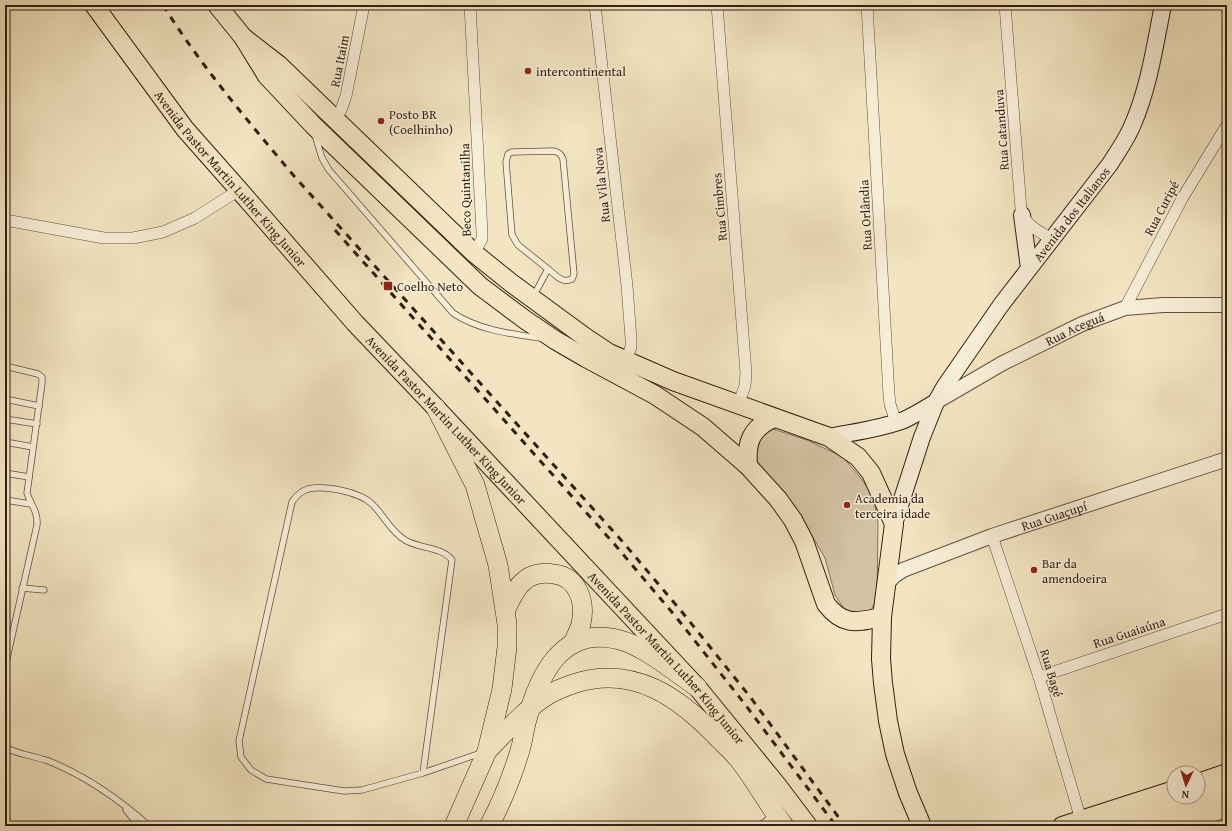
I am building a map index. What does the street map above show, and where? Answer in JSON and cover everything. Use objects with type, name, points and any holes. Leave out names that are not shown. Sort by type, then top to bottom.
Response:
[{"type":"highway","points":[[436,408],[475,485],[498,565],[508,624],[505,667],[498,709],[487,751],[454,826]]},
{"type":"highway","points":[[506,609],[514,591],[524,580],[535,575],[547,573],[568,578],[574,583],[582,602],[581,624],[573,644]]},
{"type":"highway","points":[[491,825],[511,777],[521,747],[531,708],[542,681],[551,663],[561,652],[573,644],[595,637],[620,640],[641,649],[697,688]]},
{"type":"highway","points":[[487,751],[516,721],[548,694],[568,685],[588,679],[622,679],[639,682],[663,692],[683,705],[708,727],[739,760],[779,820]]},
{"type":"highway","points":[[1112,826],[1227,789]]},
{"type":"highway","points":[[1168,826],[1227,806]]},
{"type":"main road","name":"Avenida Pastor Martin Luther King Junior","points":[[94,5],[186,129],[238,190],[355,323],[697,688],[777,785],[808,826]]},
{"type":"main road","points":[[218,5],[243,37],[267,76],[312,125],[480,286],[555,340],[655,395],[703,427],[748,466],[778,499],[793,520],[804,541],[826,604],[832,612],[839,618],[848,621],[861,621],[882,617]]},
{"type":"main road","name":"Avenida dos Italianos","points":[[894,524],[922,437],[936,402],[958,366],[1029,268],[1110,164],[1125,142],[1133,125],[1146,85],[1163,5]]},
{"type":"main road","points":[[243,37],[279,65],[474,253],[532,299],[609,352],[626,361],[673,381],[829,437],[858,458],[871,473],[894,524],[882,617],[881,659],[888,721],[895,754],[908,793],[922,826]]},
{"type":"main road","points":[[1022,215],[1029,268]]},
{"type":"main road","name":"Avenida dos Italianos","points":[[829,437],[862,431],[896,422],[914,415],[936,402]]},
{"type":"main road","points":[[748,466],[749,441],[754,431],[764,422],[774,418]]},
{"type":"main road","points":[[1206,780],[1227,773]]},
{"type":"main road","points":[[1062,826],[1166,793]]},
{"type":"street","name":"Rua Itaim","points":[[335,119],[341,110],[346,96],[364,5]]},
{"type":"street","name":"Beco Quintanilha","points":[[470,5],[482,232],[482,239],[474,253]]},
{"type":"street","name":"Rua Vila Nova","points":[[595,5],[632,339],[626,361]]},
{"type":"street","name":"Rua Cimbres","points":[[717,5],[746,373],[745,386],[738,405]]},
{"type":"street","name":"Rua Orlândia","points":[[868,5],[889,395],[890,404],[896,422]]},
{"type":"street","name":"Rua Catanduva","points":[[1005,5],[1022,215]]},
{"type":"street","name":"Rua Curipé","points":[[1125,308],[1182,197],[1227,125]]},
{"type":"street","points":[[5,220],[104,238],[133,238],[163,232],[188,221],[238,190]]},
{"type":"street","points":[[1022,215],[1029,224],[1051,239]]},
{"type":"street","name":"Rua Aceguá","points":[[936,402],[1010,360],[1082,324],[1125,308],[1163,305],[1227,305]]},
{"type":"street","name":"Rua Guaçupí","points":[[887,584],[894,576],[903,570],[992,536],[1227,459]]},
{"type":"street","name":"Rua Bagé","points":[[992,536],[1039,677],[1081,820]]},
{"type":"street","name":"Rua Guaiaúna","points":[[1039,677],[1227,614]]},
{"type":"lane","points":[[312,125],[322,158],[328,170],[453,313],[471,323],[485,327],[515,334],[555,340]]},
{"type":"lane","points":[[553,150],[561,155],[563,159],[574,274],[572,279],[563,281],[548,269],[518,244],[512,235],[506,162],[508,154],[512,152],[553,150]]},
{"type":"lane","points":[[532,299],[548,269]]},
{"type":"lane","points":[[5,366],[38,374],[42,377],[27,493],[38,517],[37,526],[5,667]]},
{"type":"lane","points":[[5,399],[39,406]]},
{"type":"lane","points":[[5,419],[37,424]]},
{"type":"lane","points":[[5,442],[33,447]]},
{"type":"lane","points":[[5,473],[29,477]]},
{"type":"lane","points":[[423,773],[452,560],[448,555],[407,542],[396,534],[373,504],[365,498],[356,494],[323,487],[308,489],[298,494],[292,502],[239,741],[242,757],[251,770],[266,780],[344,791],[362,790],[423,773],[487,751]]},
{"type":"lane","points":[[5,500],[31,504]]},
{"type":"lane","points":[[22,588],[44,590]]},
{"type":"lane","points":[[5,747],[12,752],[28,754],[51,762],[82,777],[121,803],[149,826]]},
{"type":"lane","points":[[121,803],[139,826]]},
{"type":"lane","points":[[760,826],[779,820]]},
{"type":"lane","points":[[1218,826],[1227,823]]},
{"type":"shaded area","points":[[773,429],[807,440],[843,457],[863,481],[874,498],[878,523],[877,599],[871,610],[859,613],[845,610],[835,595],[825,558],[795,507],[755,459],[757,430]]},
{"type":"railway","points":[[163,5],[209,71],[242,114],[294,176],[622,541],[682,612],[751,698],[845,826]]},
{"type":"railway","points":[[335,230],[616,546],[676,617],[744,703],[836,826]]},
{"type":"place","name":"intercontinental","points":[[528,71]]},
{"type":"place","name":"Posto BR (Coelhinho)","points":[[381,121]]},
{"type":"place","name":"Coelho Neto","points":[[388,286]]},
{"type":"place","name":"Academia da terceira idade","points":[[847,505]]},
{"type":"place","name":"Bar da amendoeira","points":[[1034,570]]}]
